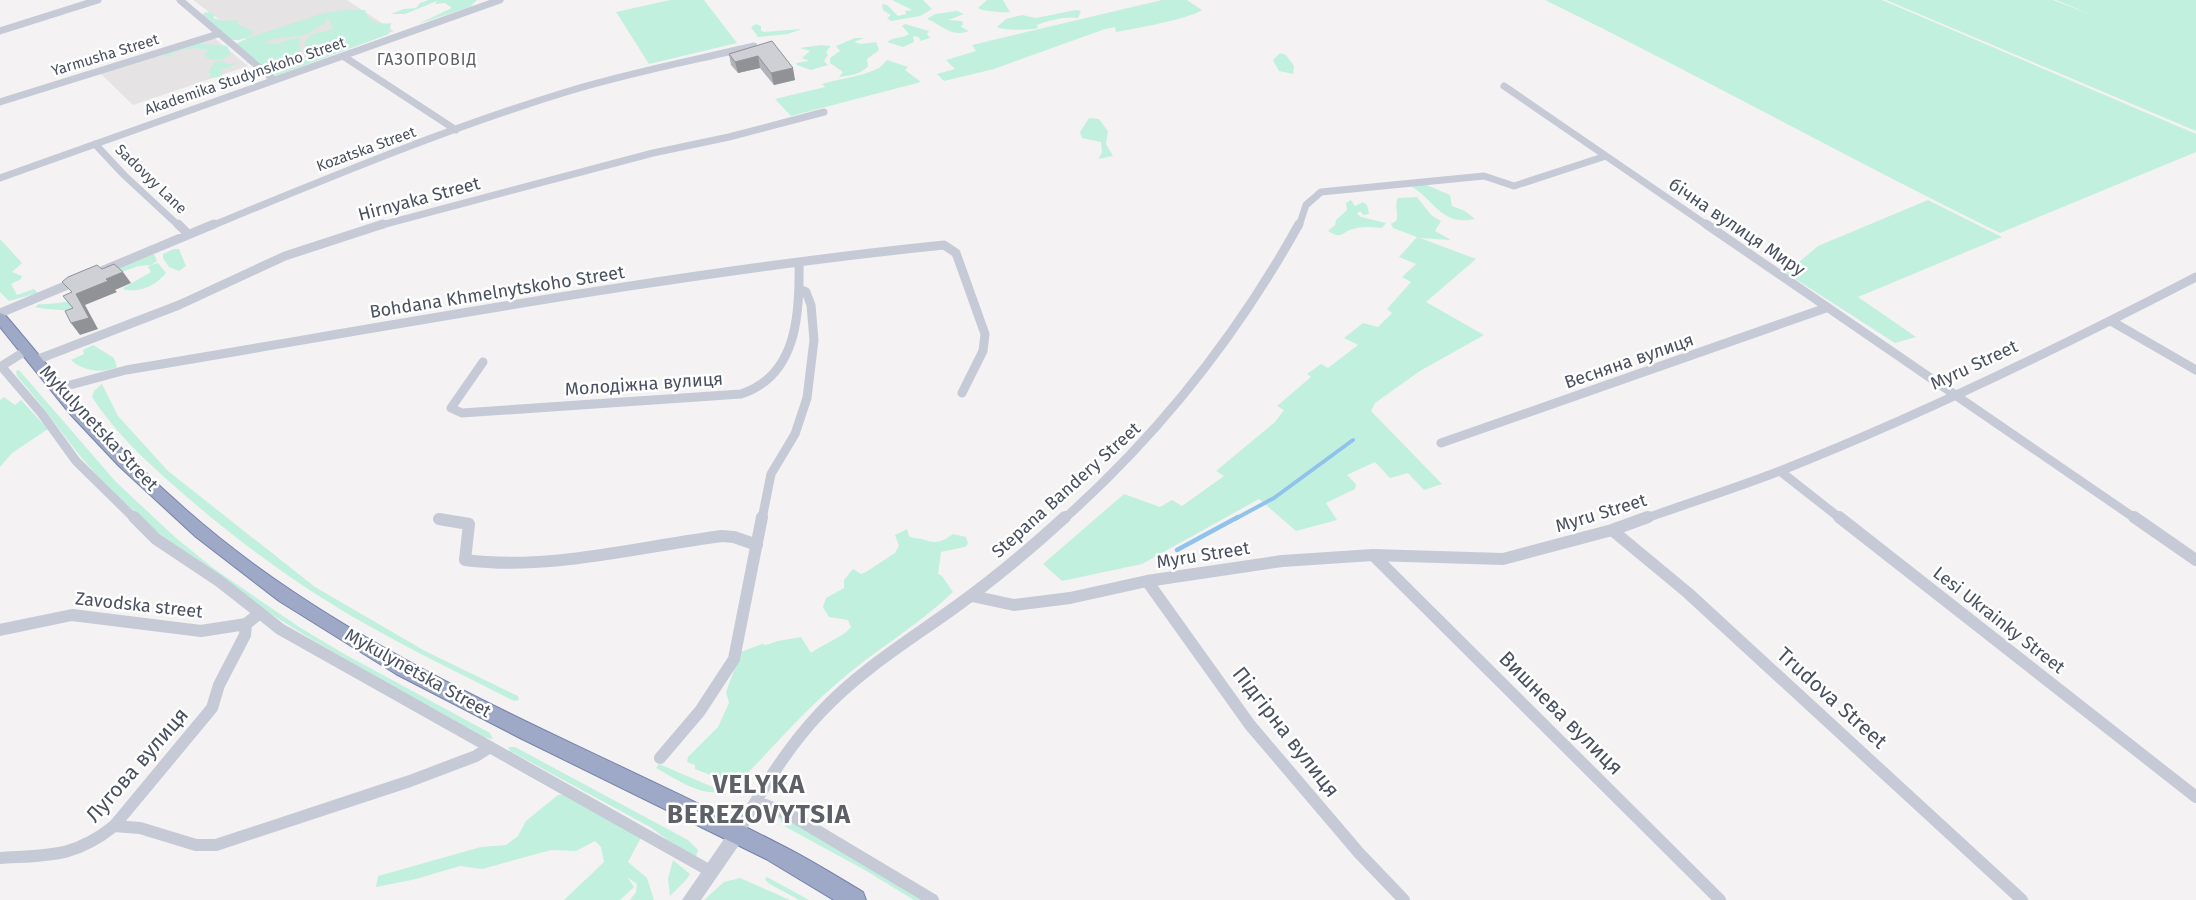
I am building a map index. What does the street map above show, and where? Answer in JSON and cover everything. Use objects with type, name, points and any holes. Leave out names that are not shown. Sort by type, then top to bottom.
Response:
[{"type":"highway","name":"Mykulynetska Street","points":[[0,318],[118,455],[208,538],[285,596],[384,658],[598,767],[775,852],[855,900]]},
{"type":"street","points":[[0,31],[98,0]]},
{"type":"street","points":[[180,0],[218,34],[232,41],[274,80]]},
{"type":"street","name":"Akademika Studynskoho Street","points":[[0,178],[494,1]]},
{"type":"street","name":"Yarmusha Street","points":[[0,102],[218,34]]},
{"type":"street","name":"Kozatska Street","points":[[97,273],[342,171],[456,130],[602,82],[754,46]]},
{"type":"street","points":[[343,56],[368,75],[456,130]]},
{"type":"street","name":"бічна вулиця Миру","points":[[1504,86],[2196,560]]},
{"type":"street","name":"Hirnyaka Street","points":[[0,366],[179,305],[285,256],[358,232],[653,153],[729,137],[824,112]]},
{"type":"street","name":"Sadovyy Lane","points":[[95,144],[124,175],[188,234]]},
{"type":"street","name":"Stepana Bandery Street","points":[[737,834],[767,782],[803,731],[844,688],[972,596],[1101,484],[1158,427],[1229,335],[1299,225],[1304,208],[1313,196],[1321,192],[1484,176],[1514,186],[1606,156]]},
{"type":"street","name":"Bohdana Khmelnytskoho Street","points":[[59,388],[106,374],[660,281],[799,263],[871,251],[944,245],[956,253],[965,273],[985,334],[983,351],[962,393]]},
{"type":"street","name":"Молодіжна вулиця","points":[[483,362],[451,408],[455,411],[476,412],[741,394],[760,387],[782,366],[796,324],[800,289],[799,263]]},
{"type":"street","points":[[0,313],[88,276]]},
{"type":"street","name":"Myru Street","points":[[972,596],[1014,605],[1070,598],[1147,582],[1282,561],[1373,555],[1503,559],[1612,530],[1780,471],[1910,416],[1952,394],[2111,321],[2196,277]]},
{"type":"street","points":[[660,758],[704,709],[720,687],[734,659],[771,474],[786,452],[799,427],[812,365],[814,316],[806,292],[800,289]]},
{"type":"street","name":"Весняна вулиця","points":[[1442,444],[1826,308]]},
{"type":"street","points":[[2111,321],[2196,370]]},
{"type":"street","points":[[0,366],[42,414],[76,460],[156,539],[219,581],[280,629],[712,872]]},
{"type":"street","name":"Lesi Ukrainky Street","points":[[1780,471],[2196,797]]},
{"type":"street","points":[[439,519],[469,524],[465,560],[494,564],[567,560],[722,536],[734,537],[757,545]]},
{"type":"street","name":"Trudova Street","points":[[1612,530],[1688,593],[2022,900]]},
{"type":"street","name":"Вишнева вулиця","points":[[1373,555],[1720,900]]},
{"type":"street","name":"Підгірна вулиця","points":[[1147,582],[1250,725],[1358,853],[1404,900]]},
{"type":"street","points":[[246,624],[260,613]]},
{"type":"street","name":"Zavodska street","points":[[0,630],[72,615],[201,631],[246,624]]},
{"type":"street","name":"Лугова вулиця","points":[[0,858],[69,854],[98,840],[114,826],[212,708],[219,685],[245,635],[246,624]]},
{"type":"street","points":[[114,826],[140,828],[196,844],[216,845],[410,781],[476,756],[490,747]]},
{"type":"street","points":[[756,802],[794,817],[933,900]]},
{"type":"street","points":[[691,900],[737,834]]},
{"type":"shaded area","points":[[193,0],[347,0],[394,31],[287,70]]},
{"type":"shaded area","points":[[213,37],[248,66],[133,105],[101,74]]},
{"type":"green space","points":[[429,0],[477,0],[470,7],[418,24],[452,8],[445,3],[435,4],[437,1],[405,14],[391,14],[404,9],[416,8],[420,3]]},
{"type":"green space","points":[[670,0],[704,0],[737,43],[649,64],[616,12]]},
{"type":"green space","points":[[892,0],[923,0],[932,9],[920,16],[891,21],[887,18],[891,15],[883,10],[882,4],[887,5],[898,16],[906,14],[905,11],[912,10]]},
{"type":"green space","points":[[987,0],[1003,0],[1010,12],[993,12],[978,8]]},
{"type":"green space","points":[[1162,0],[1187,0],[1202,10],[1174,20],[1135,29],[1116,32],[1115,27],[1105,29],[994,69],[944,81],[937,74],[955,69],[946,60],[976,51],[972,45]]},
{"type":"green space","points":[[1545,0],[1882,0],[2196,134],[2196,152],[2000,233]]},
{"type":"green space","points":[[1886,0],[2053,0],[2092,15],[2056,0],[2196,0],[2196,131]]},
{"type":"green space","points":[[343,10],[365,10],[375,22],[391,23],[389,34],[276,76],[246,62],[248,60],[232,46],[248,38],[324,13]],"holes":[[[327,19],[331,20],[329,24],[334,28],[313,34],[307,40],[304,46],[321,51],[313,56],[304,58],[298,51],[301,49],[298,45],[302,39],[298,38],[275,44],[265,43],[274,39],[304,35],[324,24]]]},
{"type":"green space","points":[[1076,10],[1081,11],[1078,18],[1053,20],[1037,25],[1038,28],[1011,30],[997,27],[1006,19],[1022,15],[1036,18]]},
{"type":"green space","points":[[957,11],[964,14],[948,20],[962,21],[961,27],[969,31],[962,33],[952,32],[927,19],[935,14]]},
{"type":"green space","points":[[211,12],[215,15],[213,18],[224,21],[238,20],[237,24],[251,30],[253,35],[239,40],[223,40],[207,18],[202,16],[204,13]]},
{"type":"green space","points":[[756,24],[761,26],[761,31],[764,32],[802,29],[788,34],[758,37],[751,27]]},
{"type":"green space","points":[[905,24],[929,31],[927,34],[930,38],[920,41],[919,37],[913,36],[914,42],[903,47],[887,42],[909,34],[902,26]]},
{"type":"green space","points":[[855,38],[864,38],[854,42],[860,44],[876,42],[879,50],[867,59],[868,66],[862,71],[839,77],[843,72],[830,63],[830,58],[840,51],[836,46]]},
{"type":"green space","points":[[192,43],[227,46],[231,54],[225,58],[210,59],[204,55],[209,50],[194,48],[181,50],[169,56],[162,55]]},
{"type":"green space","points":[[821,45],[831,46],[826,52],[828,55],[824,61],[828,65],[811,70],[797,65],[796,63],[809,61],[802,58],[810,51],[800,48]]},
{"type":"green space","points":[[1280,53],[1286,55],[1294,66],[1293,74],[1279,71],[1273,60]]},
{"type":"green space","points":[[887,60],[908,67],[905,70],[921,82],[791,116],[775,99],[825,87],[822,84],[872,71],[880,67]]},
{"type":"green space","points":[[222,61],[228,64],[239,63],[220,70],[223,77],[209,78],[211,74],[208,72],[215,62]]},
{"type":"green space","points":[[1089,118],[1099,119],[1108,131],[1106,144],[1113,156],[1098,159],[1102,153],[1101,142],[1082,138],[1080,132]]},
{"type":"green space","points":[[1424,184],[1450,195],[1452,206],[1465,211],[1475,219],[1453,219],[1445,215],[1410,186]]},
{"type":"green space","points":[[1417,197],[1431,215],[1441,221],[1435,231],[1451,240],[1420,238],[1476,259],[1426,302],[1484,335],[1420,371],[1375,403],[1371,411],[1442,484],[1424,490],[1408,473],[1390,478],[1375,462],[1347,475],[1356,484],[1355,489],[1326,503],[1337,520],[1296,531],[1259,499],[1142,564],[1062,581],[1043,564],[1124,494],[1160,507],[1172,500],[1182,506],[1224,476],[1216,471],[1275,422],[1284,410],[1277,406],[1311,377],[1307,374],[1321,364],[1328,368],[1358,345],[1344,338],[1363,323],[1378,327],[1392,313],[1387,309],[1411,282],[1402,277],[1416,264],[1399,257],[1417,237],[1393,228],[1391,224],[1396,221],[1396,203],[1398,198]]},
{"type":"green space","points":[[1351,200],[1355,206],[1363,202],[1367,205],[1369,214],[1363,215],[1360,211],[1357,214],[1361,217],[1386,223],[1382,228],[1360,227],[1339,235],[1328,231],[1347,210],[1346,203]]},
{"type":"green space","points":[[1928,200],[2002,237],[1858,297],[1916,337],[1895,343],[1786,273],[1818,246]]},
{"type":"green space","points":[[0,239],[22,263],[12,272],[22,276],[21,279],[11,284],[17,295],[34,289],[38,293],[9,301],[0,292]]},
{"type":"green space","points":[[179,249],[186,266],[179,271],[169,267],[163,258],[163,254]]},
{"type":"green space","points":[[154,254],[157,261],[151,265],[138,266],[122,272],[117,269]]},
{"type":"green space","points":[[158,263],[166,273],[143,289],[125,290],[123,288],[151,272],[148,267]]},
{"type":"green space","points":[[75,300],[87,313],[35,307],[39,304]]},
{"type":"green space","points":[[93,345],[114,358],[117,367],[99,371],[81,367],[71,360],[84,354],[83,350]]},
{"type":"green space","points":[[19,370],[116,482],[176,538],[213,568],[299,627],[346,655],[490,733],[493,739],[484,737],[336,654],[240,594],[194,561],[150,525],[96,474],[17,376],[16,371]]},
{"type":"green space","points":[[102,384],[118,416],[168,471],[315,587],[425,651],[518,696],[519,700],[514,701],[362,622],[314,593],[245,544],[168,480],[111,423],[92,397],[94,391]]},
{"type":"green space","points":[[4,397],[15,405],[21,400],[48,429],[12,453],[0,467],[0,400]]},
{"type":"green space","points":[[907,529],[909,536],[931,542],[941,541],[953,534],[966,537],[968,544],[965,547],[941,552],[938,574],[942,576],[953,592],[925,616],[836,684],[797,721],[736,785],[695,769],[695,765],[687,762],[688,757],[718,727],[729,703],[726,692],[741,652],[762,644],[766,645],[801,637],[811,653],[842,635],[851,627],[848,620],[829,617],[823,607],[826,598],[844,588],[844,580],[853,569],[861,574],[895,553],[899,546],[895,535]]},
{"type":"green space","points":[[508,747],[515,747],[688,840],[698,850],[695,860],[650,827],[510,751]]},
{"type":"green space","points":[[659,764],[722,791],[705,791],[688,786],[656,768]]},
{"type":"green space","points":[[568,794],[644,832],[628,862],[647,878],[654,900],[630,900],[636,892],[637,884],[627,877],[634,887],[620,900],[564,900],[604,862],[601,847],[595,841],[576,851],[551,850],[482,869],[460,866],[416,879],[376,887],[378,876],[481,847],[506,845],[518,836],[526,821],[543,807],[558,795]]},
{"type":"green space","points":[[777,815],[782,816],[923,900],[914,900],[863,869],[784,826]]},
{"type":"green space","points":[[673,860],[690,874],[670,896],[668,879]]},
{"type":"green space","points":[[767,877],[809,900],[799,900],[768,883],[765,879]]},
{"type":"green space","points":[[740,878],[790,900],[704,900],[724,882]]},
{"type":"building","points":[[772,41],[793,68],[771,73],[758,56],[735,62],[729,54]]},
{"type":"building","points":[[114,264],[123,272],[106,279],[108,281],[76,294],[89,318],[71,323],[65,311],[73,308],[63,296],[72,292],[62,282],[68,277],[97,265],[102,269]]},
{"type":"waterway","points":[[1235,519],[1274,498],[1353,440]]},
{"type":"waterway","points":[[1177,550],[1238,517]]},
{"type":"district","name":"ГАЗОПРОВІД","points":[[427,59]]},
{"type":"district","name":"VELYKA BEREZOVYTSIA","points":[[759,799]]}]
